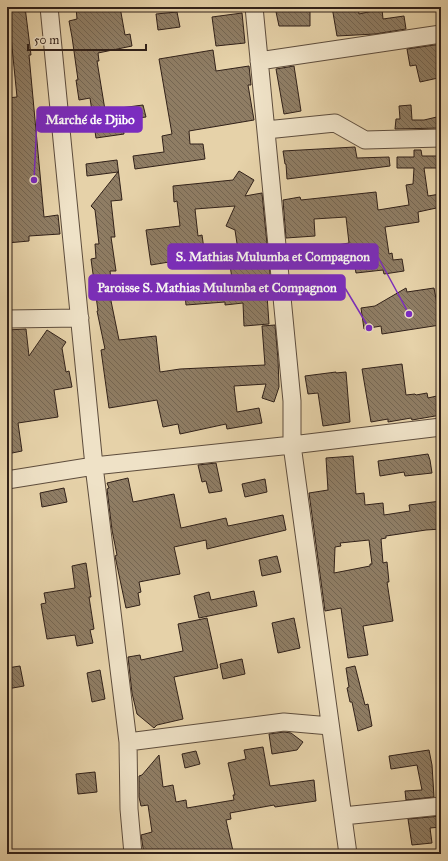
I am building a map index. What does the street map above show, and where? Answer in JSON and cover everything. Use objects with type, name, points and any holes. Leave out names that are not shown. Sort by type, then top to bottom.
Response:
[{"type":"street","points":[[49,7],[94,466],[128,742],[129,809],[133,854]]},
{"type":"street","points":[[254,7],[292,401],[292,445],[348,854]]},
{"type":"street","points":[[259,61],[441,34]]},
{"type":"street","points":[[266,130],[335,123],[365,140],[441,138]]},
{"type":"street","points":[[7,319],[80,318]]},
{"type":"street","points":[[7,480],[94,466],[292,445],[441,427]]},
{"type":"street","points":[[128,742],[284,722],[330,726]]},
{"type":"street","points":[[343,816],[441,806]]},
{"type":"building","points":[[8,7],[25,7],[31,55],[29,55],[44,217],[58,215],[60,234],[29,236],[29,241],[7,243],[7,98],[17,97]]},
{"type":"building","points":[[76,7],[120,7],[125,35],[130,34],[132,46],[98,53],[99,61],[97,61],[105,110],[143,105],[146,117],[122,120],[124,134],[96,138],[90,98],[79,100],[76,80],[78,80],[69,21],[77,19]]},
{"type":"building","points":[[275,7],[310,7],[310,26],[279,26]]},
{"type":"building","points":[[332,7],[358,7],[359,14],[382,9],[383,19],[404,16],[406,29],[375,34],[337,36]]},
{"type":"building","points":[[177,12],[180,27],[158,30],[156,14]]},
{"type":"building","points":[[242,13],[245,43],[216,46],[212,17]]},
{"type":"building","points":[[441,44],[441,74],[437,74],[438,78],[420,82],[416,65],[410,66],[407,49]]},
{"type":"building","points":[[213,50],[216,71],[249,66],[251,85],[248,85],[254,120],[189,131],[190,144],[203,144],[205,159],[135,169],[133,156],[164,152],[162,136],[172,134],[159,59]]},
{"type":"building","points":[[294,66],[301,111],[284,114],[276,69]]},
{"type":"building","points":[[411,105],[412,120],[424,120],[441,116],[441,128],[395,129],[396,119],[400,119],[399,106]]},
{"type":"building","points":[[355,147],[357,158],[389,157],[390,166],[287,179],[283,151]]},
{"type":"building","points":[[414,150],[421,150],[422,156],[441,156],[441,168],[424,168],[428,196],[440,194],[441,207],[418,212],[419,222],[385,227],[389,254],[392,253],[393,260],[402,259],[404,271],[384,274],[383,270],[356,273],[354,261],[328,265],[325,247],[349,243],[346,217],[314,219],[315,236],[286,238],[283,200],[300,197],[301,200],[376,192],[378,210],[409,205],[406,185],[413,184],[414,168],[397,168],[397,157],[414,157]]},
{"type":"building","points":[[117,160],[122,200],[111,201],[115,237],[111,237],[116,271],[110,271],[113,296],[110,296],[119,340],[156,336],[160,372],[180,369],[265,365],[262,326],[275,325],[279,387],[274,402],[262,398],[266,384],[234,386],[237,412],[259,408],[262,423],[227,429],[226,424],[180,434],[178,424],[163,427],[157,400],[109,408],[101,350],[105,349],[97,311],[91,259],[96,258],[95,244],[99,244],[95,210],[91,206],[118,172],[87,176],[86,164]]},
{"type":"building","points":[[239,171],[254,180],[245,196],[262,193],[272,294],[267,295],[269,324],[244,326],[243,303],[225,305],[225,302],[186,305],[184,283],[232,279],[229,258],[239,257],[235,230],[226,226],[235,206],[195,209],[198,236],[202,235],[205,256],[151,265],[146,230],[180,226],[177,201],[174,202],[173,186],[233,180]]},
{"type":"building","points":[[406,288],[407,292],[434,288],[437,304],[441,303],[441,317],[439,318],[440,325],[382,334],[381,326],[364,329],[361,308],[375,306]]},
{"type":"building","points":[[26,329],[29,356],[47,330],[66,342],[62,348],[66,372],[69,371],[72,387],[54,390],[58,417],[18,423],[22,451],[7,454],[7,330]]},
{"type":"building","points":[[402,364],[406,395],[427,393],[428,398],[441,395],[441,415],[412,420],[411,418],[388,422],[388,419],[371,422],[362,369]]},
{"type":"building","points":[[346,372],[350,422],[323,426],[318,393],[308,394],[305,376]]},
{"type":"building","points":[[428,454],[432,473],[405,476],[404,472],[380,476],[378,461]]},
{"type":"building","points":[[353,456],[356,494],[364,493],[365,505],[383,503],[384,515],[410,511],[409,505],[441,501],[441,529],[386,536],[386,538],[381,539],[383,563],[387,562],[389,582],[387,582],[393,621],[363,626],[368,655],[348,658],[341,608],[325,611],[309,493],[328,490],[326,458]],"holes":[[[369,540],[372,564],[370,564],[370,566],[334,573],[335,547],[341,546],[340,543]]]},
{"type":"building","points":[[216,463],[222,491],[209,493],[206,481],[202,482],[198,465]]},
{"type":"building","points":[[128,478],[133,502],[174,494],[181,528],[226,518],[228,526],[283,515],[286,530],[207,549],[206,540],[174,547],[180,574],[139,582],[141,592],[138,593],[140,605],[126,608],[115,556],[117,555],[112,530],[107,489],[109,488],[107,483]]},
{"type":"building","points":[[265,479],[267,492],[245,497],[242,484]]},
{"type":"building","points":[[64,488],[67,502],[42,507],[40,493]]},
{"type":"building","points":[[277,556],[281,572],[262,576],[259,560]]},
{"type":"building","points":[[86,563],[94,629],[90,630],[93,643],[77,646],[75,635],[47,639],[41,604],[46,603],[44,593],[75,588],[72,566]]},
{"type":"building","points":[[254,591],[257,606],[199,618],[194,596],[209,592],[211,600]]},
{"type":"building","points":[[207,618],[218,668],[174,677],[183,719],[157,725],[154,728],[137,714],[132,693],[128,657],[140,655],[141,660],[183,651],[178,624]]},
{"type":"building","points":[[294,618],[300,648],[278,653],[272,623]]},
{"type":"building","points":[[242,659],[245,674],[223,679],[220,664]]},
{"type":"building","points":[[20,666],[24,686],[7,689],[7,668]]},
{"type":"building","points":[[355,666],[365,705],[368,704],[372,726],[358,731],[352,702],[350,702],[347,688],[349,687],[346,668]]},
{"type":"building","points":[[100,670],[105,699],[92,702],[87,673]]},
{"type":"building","points":[[284,732],[291,733],[303,742],[297,750],[272,754],[269,734]]},
{"type":"building","points":[[263,747],[270,786],[314,780],[316,801],[275,807],[274,805],[230,813],[231,819],[226,820],[233,851],[220,854],[144,854],[141,835],[152,832],[148,805],[141,806],[139,797],[139,776],[142,775],[159,755],[163,787],[173,785],[176,802],[186,800],[187,808],[234,800],[233,795],[235,795],[228,763],[246,759],[244,750]]},
{"type":"building","points":[[429,750],[432,765],[434,797],[406,800],[405,791],[422,790],[417,765],[391,769],[389,756]]},
{"type":"building","points":[[196,751],[200,764],[185,768],[182,754]]},
{"type":"building","points":[[95,772],[97,792],[78,794],[76,774]]},
{"type":"building","points":[[441,816],[441,827],[430,828],[432,843],[412,845],[408,819]]},
{"type":"place","name":"Marché de Djibo","points":[[34,180]]},
{"type":"place","name":"S. Mathias Mulumba et Compagnon","points":[[409,314]]},
{"type":"place","name":"Paroisse S. Mathias Mulumba et Compagnon","points":[[369,328]]}]
